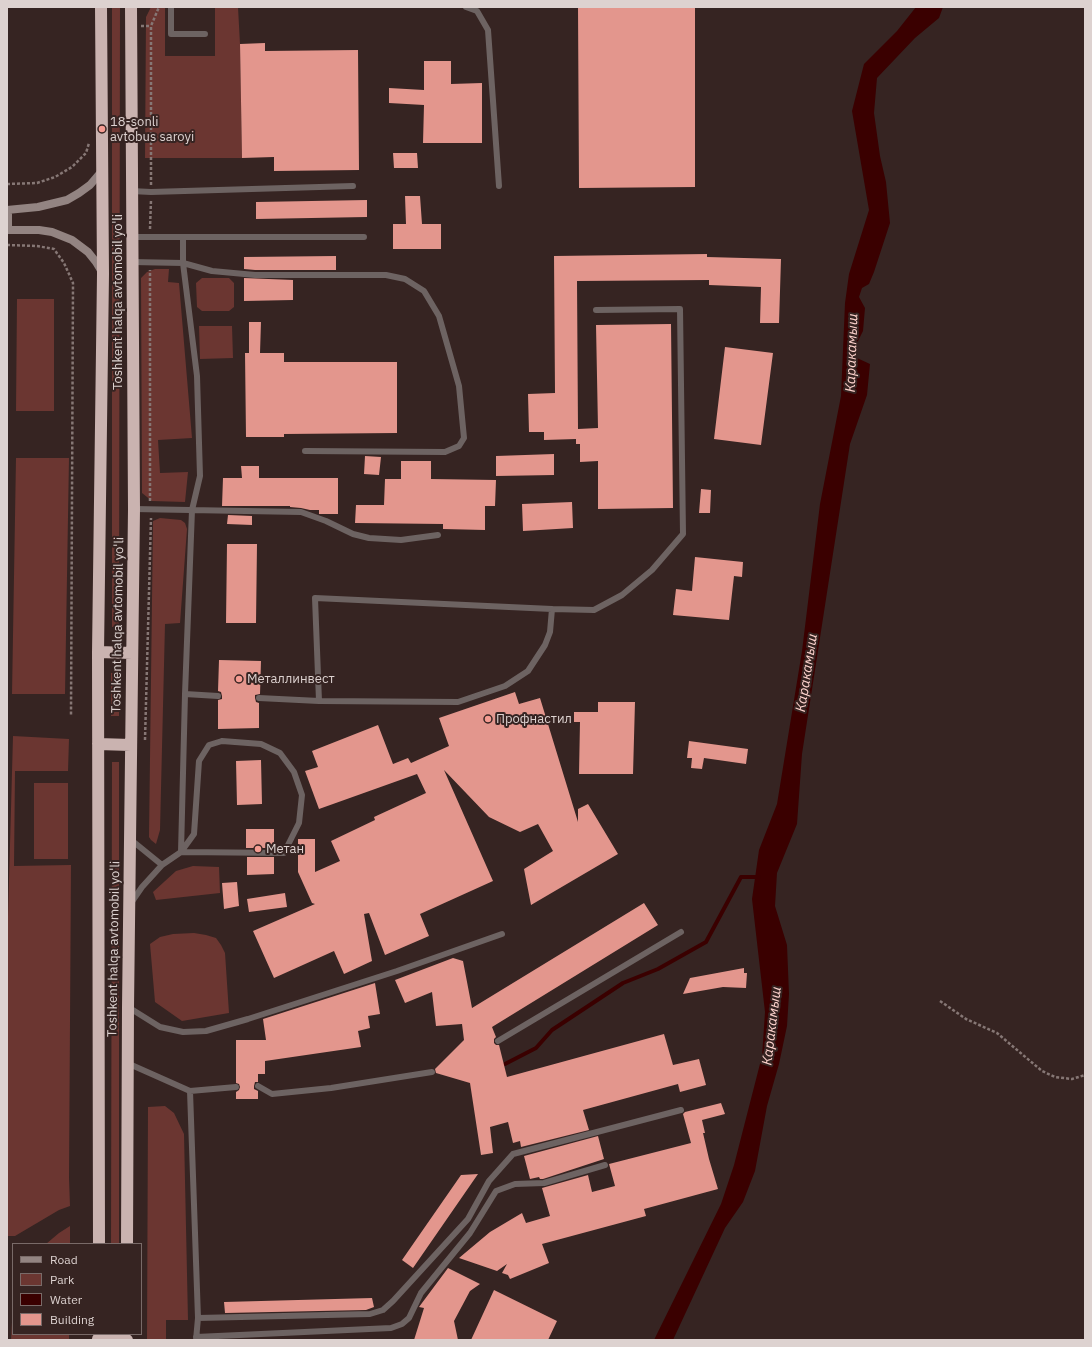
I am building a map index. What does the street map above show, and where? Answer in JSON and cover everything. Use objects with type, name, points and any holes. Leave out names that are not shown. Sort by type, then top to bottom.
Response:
[{"type":"highway","name":"Toshkent halqa avtomobil yo'li","points":[[99,1243],[98,652],[102,274],[101,7]]},
{"type":"highway","name":"Toshkent halqa avtomobil yo'li","points":[[127,1243],[127,1063],[134,509],[131,7]]},
{"type":"highway","points":[[98,652],[132,653]]},
{"type":"highway","points":[[98,744],[131,745]]},
{"type":"highway","points":[[98,1338],[127,1340]]},
{"type":"main road","points":[[102,171],[90,185],[67,200],[38,207],[8,210],[7,230],[39,230],[52,232],[72,240],[88,252],[96,262],[102,274]]},
{"type":"lane","points":[[171,7],[171,34],[205,34]]},
{"type":"lane","points":[[466,7],[476,11],[488,30],[499,186]]},
{"type":"lane","points":[[131,191],[151,192],[354,186]]},
{"type":"lane","points":[[132,238],[364,237]]},
{"type":"lane","points":[[181,852],[192,510],[200,476],[197,384],[183,263],[183,238]]},
{"type":"lane","points":[[132,262],[183,263],[212,271],[255,275],[386,276],[405,279],[424,291],[439,316],[459,386],[464,438],[459,446],[445,452],[305,451]]},
{"type":"lane","points":[[319,701],[315,598],[594,610],[622,595],[652,570],[683,534],[680,309],[596,310]]},
{"type":"lane","points":[[134,509],[301,512],[326,520],[353,534],[369,538],[401,540],[438,534]]},
{"type":"lane","points":[[260,698],[319,701],[458,702],[505,686],[528,671],[545,646],[550,632],[552,609]]},
{"type":"lane","points":[[185,694],[218,696]]},
{"type":"lane","points":[[129,906],[142,887],[162,864],[181,852],[194,834],[199,760],[209,745],[222,741],[261,744],[280,753],[294,772],[302,795],[299,823],[284,853],[181,852]]},
{"type":"lane","points":[[130,839],[162,864]]},
{"type":"lane","points":[[498,1041],[681,932]]},
{"type":"lane","points":[[128,1008],[160,1027],[183,1032],[206,1031],[397,971],[502,934]]},
{"type":"lane","points":[[127,1063],[190,1091],[236,1087]]},
{"type":"lane","points":[[258,1086],[272,1094],[331,1088],[432,1072]]},
{"type":"lane","points":[[190,1091],[198,1318],[196,1338],[392,1328],[402,1324],[409,1318],[421,1293],[470,1233],[496,1191],[515,1184],[544,1183],[605,1165]]},
{"type":"lane","points":[[198,1318],[370,1314],[383,1310],[468,1218],[489,1181],[513,1154],[681,1110]]},
{"type":"path","points":[[150,238],[151,26],[159,7]]},
{"type":"path","points":[[7,184],[38,184],[54,177],[72,167],[86,153],[90,141]]},
{"type":"path","points":[[7,245],[36,246],[54,249],[64,263],[72,283],[71,715]]},
{"type":"path","points":[[145,747],[150,509],[150,262]]},
{"type":"path","points":[[940,1001],[966,1019],[997,1033],[1042,1071],[1055,1077],[1072,1079],[1085,1075]]},
{"type":"green space","points":[[151,7],[165,7],[165,56],[215,56],[215,7],[238,7],[242,158],[145,158],[146,17]]},
{"type":"green space","points":[[112,8],[120,8],[119,627],[112,627]]},
{"type":"green space","points":[[155,269],[169,269],[168,282],[179,283],[192,438],[158,440],[160,473],[188,472],[185,502],[152,501],[142,493],[141,278],[147,272]]},
{"type":"green space","points":[[202,278],[229,278],[234,283],[234,307],[229,311],[202,311],[197,307],[196,283]]},
{"type":"green space","points":[[17,299],[54,299],[54,411],[16,411]]},
{"type":"green space","points":[[199,326],[232,326],[233,358],[200,359]]},
{"type":"green space","points":[[16,458],[69,458],[65,694],[12,694]]},
{"type":"green space","points":[[160,518],[181,520],[185,523],[187,529],[180,623],[165,624],[160,830],[156,844],[149,837],[153,521]]},
{"type":"green space","points":[[111,673],[119,673],[119,716],[111,716]]},
{"type":"green space","points":[[13,736],[69,739],[68,771],[15,771],[14,866],[71,865],[70,1206],[59,1210],[15,1236],[7,1236],[7,953]]},
{"type":"green space","points":[[112,762],[119,762],[119,1243],[111,1243]]},
{"type":"green space","points":[[34,783],[68,783],[68,859],[34,859]]},
{"type":"green space","points":[[193,866],[219,867],[220,893],[156,900],[153,892],[176,871]]},
{"type":"green space","points":[[194,933],[216,938],[225,953],[229,1013],[182,1021],[155,1002],[150,944],[160,937],[173,934]]},
{"type":"green space","points":[[165,1106],[174,1113],[184,1134],[188,1320],[166,1320],[166,1340],[147,1340],[148,1107]]},
{"type":"green space","points":[[70,1226],[70,1243],[47,1243]]},
{"type":"green space","points":[[12,1322],[12,1335],[69,1335],[69,1340],[11,1340]]},
{"type":"water","name":"Каракамыш","points":[[916,7],[943,7],[939,18],[915,38],[877,78],[874,113],[880,156],[886,182],[890,223],[869,284],[862,288],[859,297],[865,308],[863,331],[855,347],[857,358],[870,364],[867,395],[850,444],[802,754],[797,824],[777,873],[775,906],[787,945],[789,994],[787,1026],[779,1064],[767,1106],[755,1171],[743,1202],[725,1228],[673,1340],[654,1340],[721,1204],[734,1165],[762,1056],[765,1012],[752,899],[759,850],[777,804],[802,651],[820,504],[841,396],[845,303],[849,274],[869,210],[852,111],[864,64],[897,31]]},
{"type":"building","points":[[578,7],[695,7],[695,187],[579,188]]},
{"type":"building","points":[[265,43],[265,51],[358,50],[359,170],[274,171],[274,157],[242,158],[240,44]]},
{"type":"building","points":[[424,61],[451,61],[451,84],[482,83],[482,143],[423,143],[424,105],[389,103],[389,88],[424,90]]},
{"type":"building","points":[[393,153],[417,153],[418,168],[394,168]]},
{"type":"building","points":[[405,196],[420,196],[422,224],[441,224],[441,249],[393,249],[393,224],[406,224]]},
{"type":"building","points":[[367,200],[367,217],[256,219],[256,202]]},
{"type":"building","points":[[707,254],[707,257],[781,259],[779,323],[760,323],[761,287],[709,285],[709,280],[577,281],[578,429],[598,428],[596,325],[671,324],[673,508],[598,509],[598,461],[580,462],[580,444],[576,444],[576,439],[544,440],[544,432],[529,432],[528,394],[555,393],[554,256]]},
{"type":"building","points":[[336,256],[336,270],[244,269],[244,257]]},
{"type":"building","points":[[244,278],[293,280],[293,300],[244,301]]},
{"type":"building","points":[[249,322],[261,322],[260,353],[284,353],[284,362],[397,362],[397,433],[284,434],[284,437],[246,437],[245,353],[249,353]]},
{"type":"building","points":[[725,347],[773,353],[761,445],[714,439]]},
{"type":"building","points":[[554,454],[554,475],[496,476],[496,456]]},
{"type":"building","points":[[365,456],[381,457],[379,475],[364,474]]},
{"type":"building","points":[[401,461],[431,461],[431,479],[496,480],[495,506],[485,506],[485,530],[443,529],[443,524],[355,523],[356,505],[384,505],[385,479],[401,479]]},
{"type":"building","points":[[241,466],[259,466],[259,478],[338,478],[338,514],[319,514],[319,510],[310,510],[290,506],[222,506],[223,478],[242,478]]},
{"type":"building","points":[[701,489],[711,490],[710,513],[699,513]]},
{"type":"building","points":[[572,502],[573,528],[523,531],[522,504]]},
{"type":"building","points":[[228,515],[252,516],[252,525],[227,524]]},
{"type":"building","points":[[227,544],[257,544],[256,623],[226,623]]},
{"type":"building","points":[[695,557],[743,562],[742,577],[734,576],[729,620],[673,615],[676,589],[692,591]]},
{"type":"building","name":"Металлинвест","points":[[219,660],[261,661],[260,694],[255,695],[256,702],[259,703],[259,728],[218,729],[218,700],[222,699],[221,692],[218,691]]},
{"type":"building","points":[[515,692],[519,704],[540,698],[578,822],[578,809],[588,804],[618,854],[531,905],[524,869],[553,851],[538,824],[520,832],[489,817],[444,770],[493,881],[420,914],[429,936],[385,955],[369,913],[364,914],[372,961],[344,974],[334,951],[274,978],[253,931],[315,904],[312,903],[298,872],[298,839],[315,839],[315,872],[340,861],[331,841],[375,820],[374,817],[426,793],[417,774],[319,809],[305,771],[318,767],[312,751],[378,725],[393,764],[408,758],[411,763],[449,746],[439,718]]},
{"type":"building","points":[[598,702],[635,702],[633,774],[579,774],[580,722],[574,722],[574,712],[598,712]]},
{"type":"building","points":[[689,741],[748,749],[746,764],[704,758],[702,769],[691,768],[692,758],[687,758]]},
{"type":"building","points":[[261,760],[262,804],[237,805],[236,761]]},
{"type":"building","points":[[246,829],[274,829],[274,848],[246,848]]},
{"type":"building","points":[[247,857],[274,857],[274,874],[247,875]]},
{"type":"building","points":[[237,882],[239,906],[224,909],[222,883]]},
{"type":"building","points":[[285,893],[287,907],[249,912],[247,899]]},
{"type":"building","points":[[644,903],[658,925],[492,1027],[496,1037],[494,1039],[494,1043],[499,1045],[507,1077],[664,1034],[673,1065],[699,1059],[706,1085],[680,1092],[678,1084],[583,1110],[589,1130],[521,1147],[520,1141],[513,1143],[508,1122],[490,1127],[493,1153],[481,1155],[470,1083],[436,1073],[435,1069],[464,1040],[462,1024],[436,1026],[432,992],[405,1003],[395,980],[453,958],[463,961],[472,1008]]},
{"type":"building","points":[[744,968],[744,973],[747,973],[746,988],[723,987],[683,994],[690,978]]},
{"type":"building","points":[[375,983],[380,1014],[368,1016],[370,1028],[358,1031],[361,1047],[265,1061],[265,1074],[258,1074],[258,1082],[255,1082],[254,1086],[254,1089],[258,1091],[258,1099],[236,1099],[236,1092],[240,1087],[239,1084],[236,1083],[236,1040],[266,1040],[263,1019]]},
{"type":"building","points":[[721,1103],[725,1114],[702,1120],[705,1133],[703,1133],[709,1159],[718,1189],[644,1209],[646,1216],[542,1244],[549,1263],[510,1279],[508,1275],[502,1273],[507,1264],[497,1271],[459,1258],[490,1232],[522,1213],[526,1223],[550,1216],[542,1188],[588,1175],[592,1192],[615,1186],[609,1164],[691,1143],[683,1114],[685,1112]]},
{"type":"building","points":[[598,1136],[604,1159],[543,1179],[540,1179],[539,1177],[530,1179],[524,1156]]},
{"type":"building","points":[[478,1174],[413,1268],[402,1260],[461,1175]]},
{"type":"building","points":[[448,1268],[480,1284],[470,1291],[454,1321],[458,1340],[414,1340],[424,1308],[419,1307]]},
{"type":"building","points":[[494,1290],[557,1321],[548,1340],[471,1340]]},
{"type":"building","points":[[372,1298],[374,1307],[366,1310],[225,1313],[224,1302]]},
{"type":"waterway","points":[[505,1064],[536,1048],[552,1030],[623,983],[658,969],[706,942],[741,877],[759,877]]},
{"type":"place","name":"18-sonli avtobus saroyi","points":[[102,129]]},
{"type":"place","name":"Металлинвест","points":[[239,679]]},
{"type":"place","name":"Профнастил","points":[[488,719]]},
{"type":"place","name":"Метан","points":[[258,849]]}]
